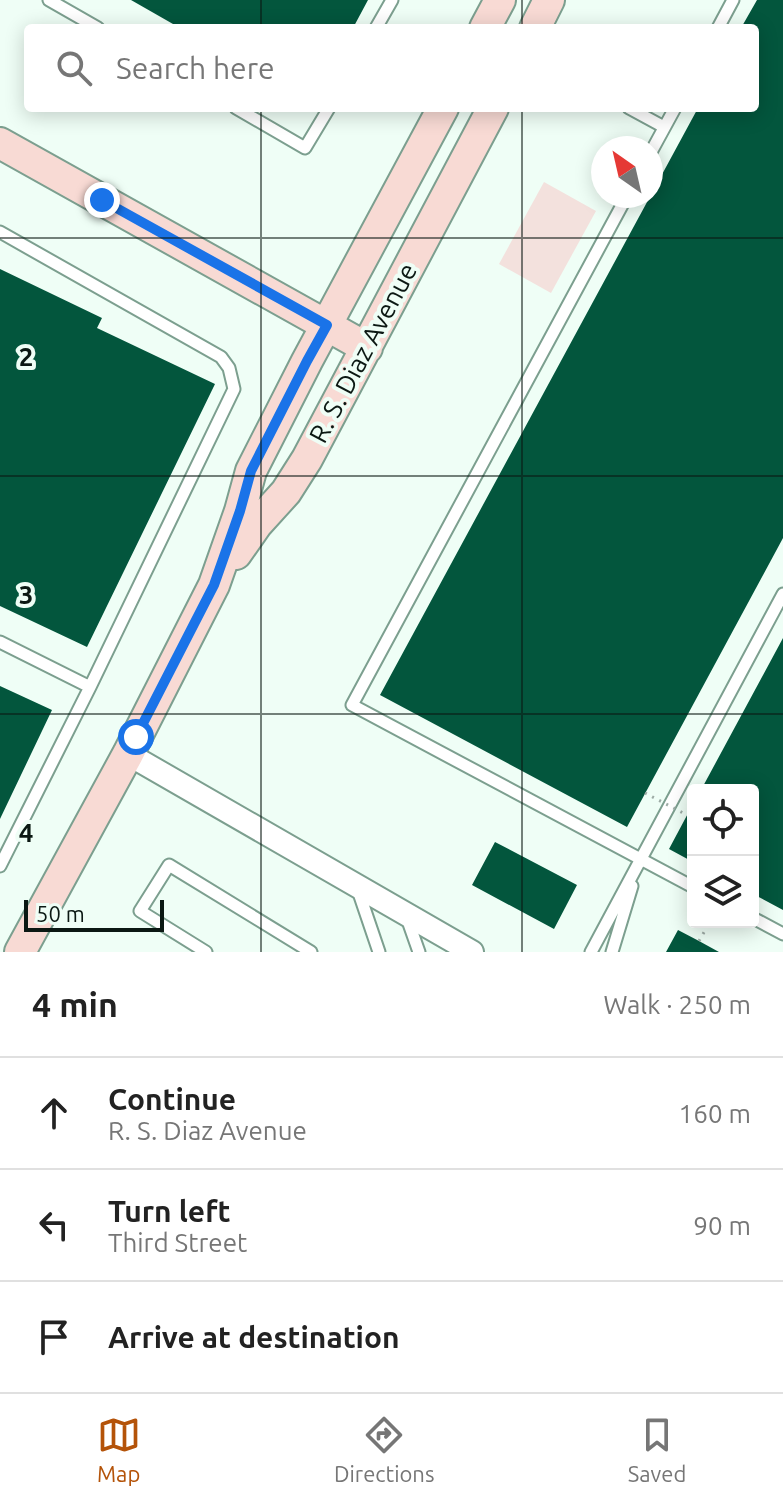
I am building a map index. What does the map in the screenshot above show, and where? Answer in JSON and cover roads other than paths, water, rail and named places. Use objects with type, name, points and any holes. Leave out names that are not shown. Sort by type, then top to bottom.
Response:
[{"type":"street","points":[[487,24],[500,0]]},
{"type":"street","points":[[537,24],[549,0]]},
{"type":"street","name":"R. S. Diaz Avenue","points":[[20,952],[128,754],[214,585],[251,471],[441,112]]},
{"type":"street","name":"R. S. Diaz Avenue","points":[[214,585],[257,524],[286,492],[307,459],[491,112]]},
{"type":"street","points":[[0,143],[367,348]]},
{"type":"street","points":[[128,754],[472,952]]},
{"type":"lane","points":[[49,0],[91,24]]},
{"type":"lane","points":[[378,24],[392,0]]},
{"type":"lane","points":[[720,24],[733,0]]},
{"type":"lane","points":[[243,112],[305,148],[327,112]]},
{"type":"lane","points":[[636,112],[664,127]]},
{"type":"lane","points":[[659,136],[673,112]]},
{"type":"lane","points":[[621,208],[352,705],[687,884]]},
{"type":"lane","points":[[0,232],[221,357],[229,368],[234,389],[0,866]]},
{"type":"lane","points":[[591,952],[783,594]]},
{"type":"lane","points":[[0,642],[90,687]]},
{"type":"lane","points":[[612,952],[641,859]]},
{"type":"lane","points":[[206,952],[140,911],[169,865],[311,952]]},
{"type":"lane","points":[[357,886],[379,952]]},
{"type":"lane","points":[[405,914],[419,952]]},
{"type":"lane","points":[[759,921],[783,934]]}]
